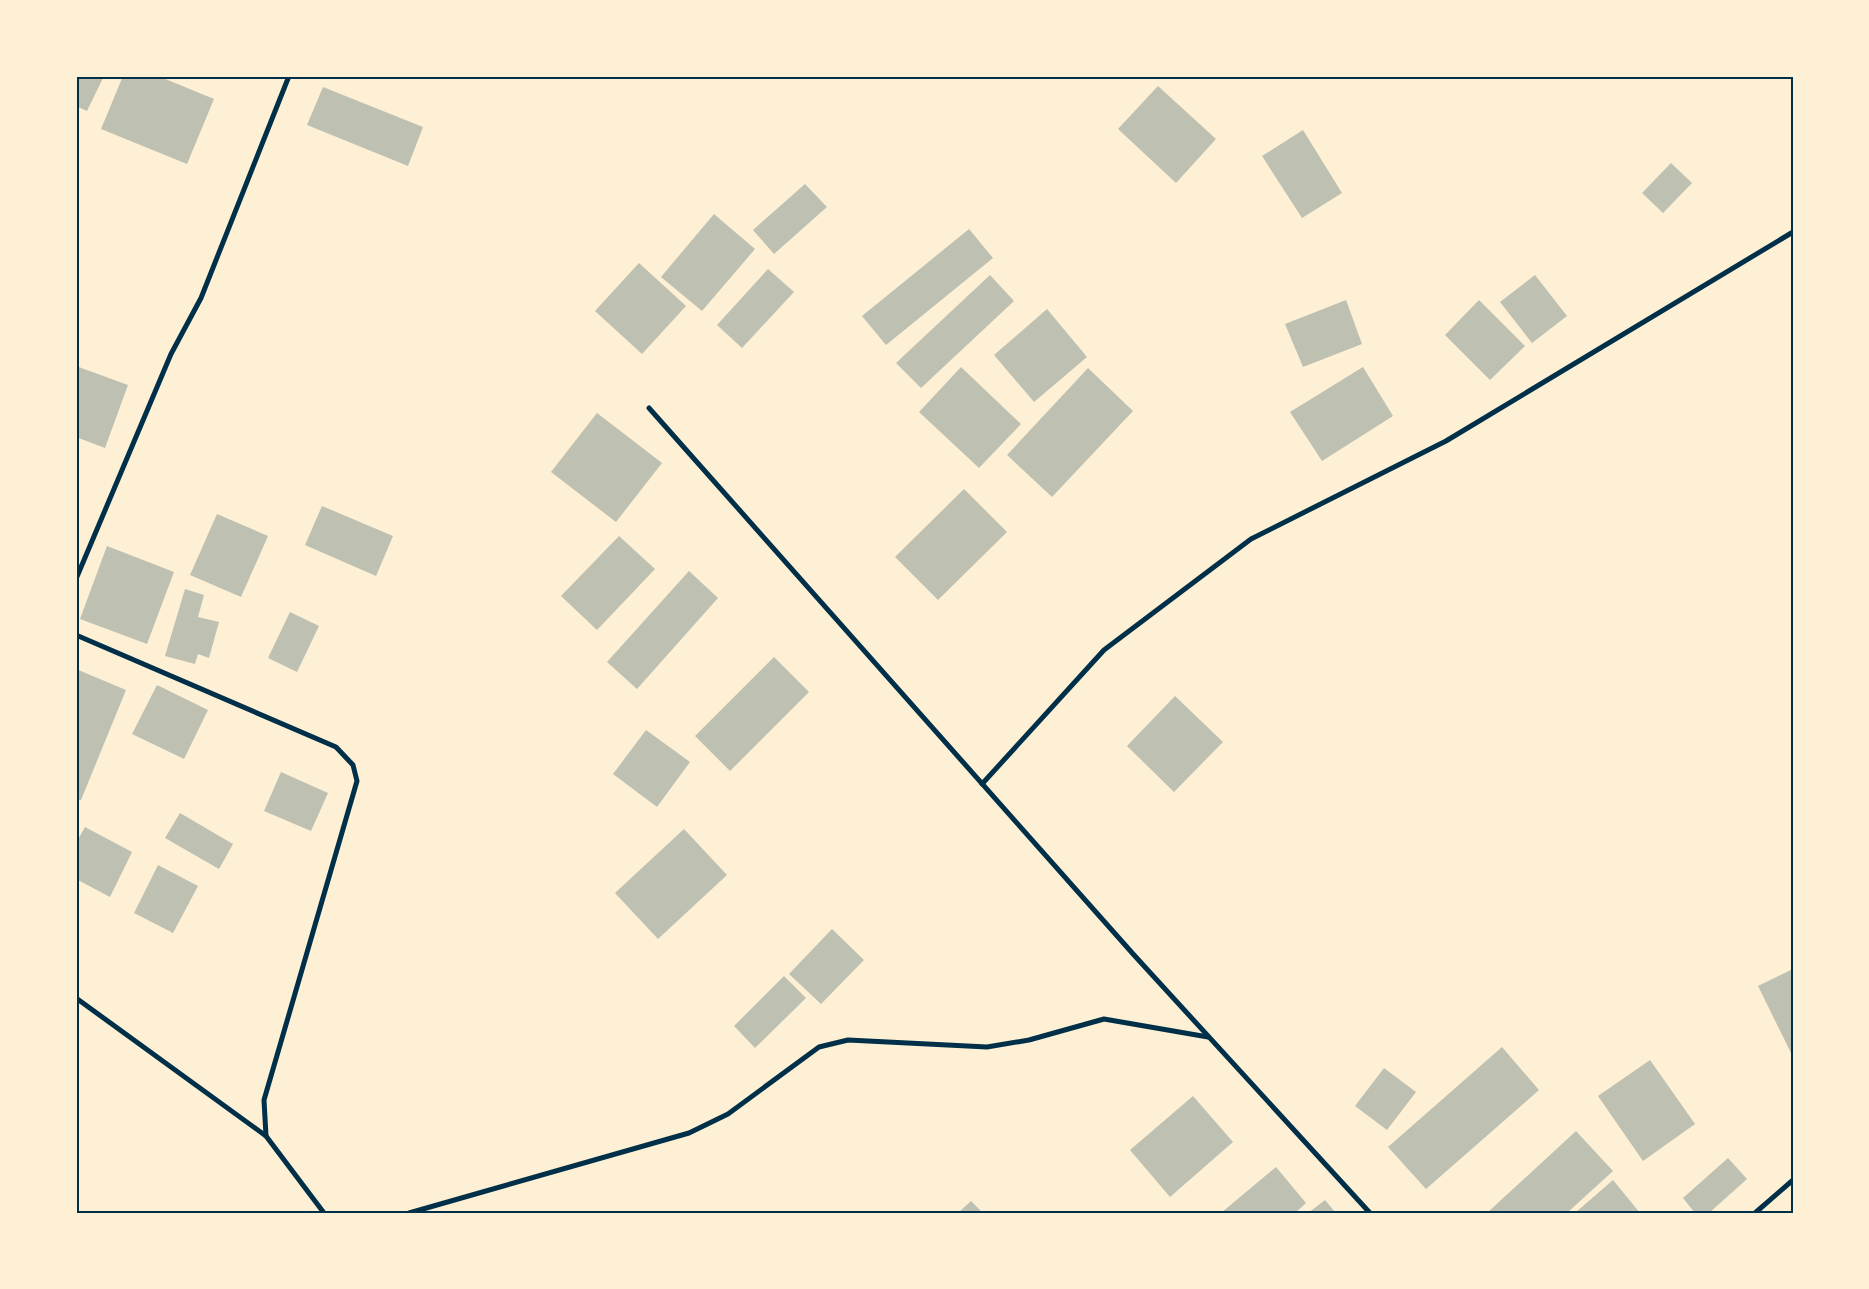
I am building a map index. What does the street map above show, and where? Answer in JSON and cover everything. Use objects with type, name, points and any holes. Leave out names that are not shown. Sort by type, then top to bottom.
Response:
[{"type":"street","points":[[76,579],[171,354],[201,298],[289,76]]},
{"type":"street","points":[[982,784],[1104,650],[1251,539],[1446,441],[1793,232]]},
{"type":"street","points":[[649,408],[982,784],[1370,1213]]},
{"type":"street","points":[[76,635],[336,747],[353,766],[356,782],[264,1100],[266,1136]]},
{"type":"street","points":[[76,998],[266,1136],[324,1213]]},
{"type":"street","points":[[410,1213],[689,1133],[728,1114],[819,1047],[848,1040],[987,1047],[1029,1040],[1104,1019],[1209,1037]]},
{"type":"street","points":[[1755,1213],[1793,1180]]},
{"type":"building","points":[[76,76],[104,76],[87,111],[76,106]]},
{"type":"building","points":[[123,76],[158,76],[214,99],[187,164],[101,129]]},
{"type":"building","points":[[1158,86],[1216,139],[1176,183],[1118,129]]},
{"type":"building","points":[[323,87],[423,127],[408,166],[307,125]]},
{"type":"building","points":[[1303,130],[1342,193],[1302,218],[1262,156]]},
{"type":"building","points":[[1671,163],[1692,183],[1663,213],[1642,193]]},
{"type":"building","points":[[805,184],[827,207],[774,254],[753,230]]},
{"type":"building","points":[[714,214],[755,249],[702,311],[661,277]]},
{"type":"building","points":[[969,229],[993,258],[886,345],[862,316]]},
{"type":"building","points":[[639,263],[686,306],[642,354],[595,311]]},
{"type":"building","points":[[768,269],[794,292],[742,348],[717,325]]},
{"type":"building","points":[[990,275],[1014,301],[921,388],[896,363]]},
{"type":"building","points":[[1535,275],[1567,316],[1532,343],[1500,302]]},
{"type":"building","points":[[1346,300],[1362,344],[1303,367],[1285,324]]},
{"type":"building","points":[[1479,300],[1525,346],[1490,380],[1445,335]]},
{"type":"building","points":[[1047,309],[1087,357],[1034,402],[994,355]]},
{"type":"building","points":[[76,366],[128,385],[105,448],[76,437]]},
{"type":"building","points":[[961,367],[1021,424],[979,468],[919,412]]},
{"type":"building","points":[[1363,367],[1393,416],[1322,461],[1290,412]]},
{"type":"building","points":[[1088,368],[1133,411],[1052,497],[1007,455]]},
{"type":"building","points":[[597,413],[662,463],[616,522],[551,472]]},
{"type":"building","points":[[964,489],[1007,532],[938,600],[895,557]]},
{"type":"building","points":[[322,506],[393,536],[376,576],[305,545]]},
{"type":"building","points":[[217,514],[268,536],[241,597],[190,575]]},
{"type":"building","points":[[619,536],[655,569],[597,630],[561,596]]},
{"type":"building","points":[[107,546],[174,572],[147,644],[80,619]]},
{"type":"building","points":[[689,571],[718,598],[637,689],[607,662]]},
{"type":"building","points":[[185,589],[204,595],[198,617],[219,622],[209,658],[198,654],[195,664],[165,656]]},
{"type":"building","points":[[290,612],[319,626],[297,672],[268,658]]},
{"type":"building","points":[[774,657],[809,692],[730,771],[695,736]]},
{"type":"building","points":[[76,669],[126,690],[81,800],[76,799]]},
{"type":"building","points":[[157,685],[208,710],[184,759],[132,734]]},
{"type":"building","points":[[1175,696],[1223,742],[1174,792],[1127,746]]},
{"type":"building","points":[[646,730],[690,762],[657,807],[613,774]]},
{"type":"building","points":[[281,772],[328,793],[311,831],[264,811]]},
{"type":"building","points":[[180,813],[233,844],[219,869],[165,838]]},
{"type":"building","points":[[85,827],[132,852],[110,897],[76,879],[76,843]]},
{"type":"building","points":[[684,829],[727,875],[658,939],[615,893]]},
{"type":"building","points":[[158,865],[198,886],[173,933],[134,913]]},
{"type":"building","points":[[832,929],[864,960],[821,1004],[789,974]]},
{"type":"building","points":[[1793,969],[1793,1057],[1758,986]]},
{"type":"building","points":[[784,976],[806,998],[755,1048],[734,1026]]},
{"type":"building","points":[[1502,1047],[1539,1090],[1426,1189],[1388,1147]]},
{"type":"building","points":[[1650,1060],[1695,1124],[1643,1161],[1598,1096]]},
{"type":"building","points":[[1384,1068],[1416,1092],[1387,1130],[1355,1106]]},
{"type":"building","points":[[1193,1096],[1233,1142],[1170,1197],[1130,1150]]},
{"type":"building","points":[[1576,1131],[1613,1171],[1567,1213],[1487,1213]]},
{"type":"building","points":[[1728,1158],[1747,1179],[1709,1213],[1695,1213],[1683,1198]]},
{"type":"building","points":[[1276,1167],[1306,1203],[1295,1213],[1221,1213]]},
{"type":"building","points":[[1613,1180],[1640,1213],[1575,1213]]},
{"type":"building","points":[[1325,1200],[1336,1213],[1308,1213]]},
{"type":"building","points":[[971,1201],[983,1213],[958,1213]]}]
